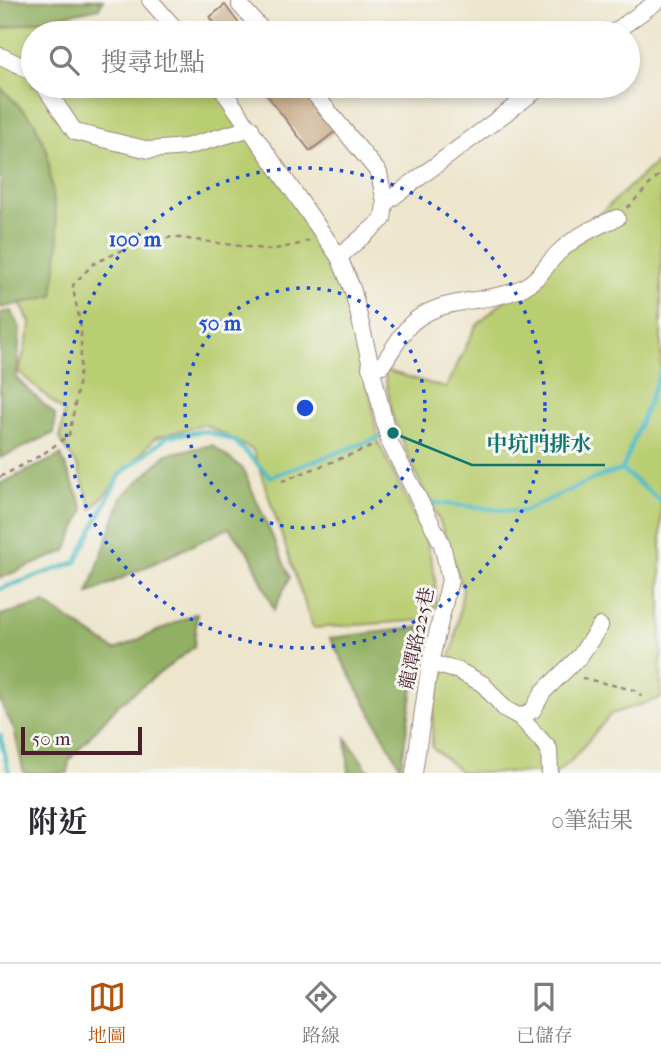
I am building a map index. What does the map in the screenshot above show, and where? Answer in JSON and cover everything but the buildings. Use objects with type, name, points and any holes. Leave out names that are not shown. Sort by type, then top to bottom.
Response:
[{"type":"street","points":[[150,0],[168,21]]},
{"type":"street","points":[[242,0],[240,5],[254,21]]},
{"type":"street","points":[[630,21],[659,0]]},
{"type":"street","points":[[1,56],[21,66]]},
{"type":"street","points":[[52,98],[75,132],[149,150],[186,147],[251,128]]},
{"type":"street","name":"龍潭路225巷","points":[[229,98],[339,257],[353,291],[387,432],[442,544],[450,580],[430,663],[414,773]]},
{"type":"street","points":[[318,98],[379,173],[385,204],[383,219],[339,257]]},
{"type":"street","points":[[385,204],[526,98]]},
{"type":"street","points":[[370,368],[382,365],[411,323],[427,312],[446,304],[504,295],[526,286],[544,272],[557,254],[579,237],[598,225],[617,218]]},
{"type":"street","points":[[520,717],[533,710],[543,692],[580,656],[600,626]]},
{"type":"street","points":[[430,663],[459,671],[483,684],[505,709],[520,717],[549,749],[551,773]]},
{"type":"path","points":[[617,218],[661,173]]},
{"type":"path","points":[[0,477],[43,454],[69,435],[80,377],[81,342],[73,285],[93,264],[129,247],[173,237],[271,250],[300,244],[322,234]]},
{"type":"path","points":[[282,481],[387,432]]},
{"type":"path","points":[[562,672],[575,678],[587,678],[634,690],[642,696]]},
{"type":"green space","points":[[0,0],[103,0],[99,8],[38,21],[21,21],[21,25],[0,29]]},
{"type":"green space","points":[[0,5],[62,21],[21,21],[21,98],[230,99],[350,280],[379,444],[426,539],[435,577],[436,605],[425,620],[313,628],[253,450],[204,424],[155,438],[92,509],[78,467],[60,439],[64,412],[19,372],[31,324],[0,265]]},
{"type":"green space","points":[[0,87],[34,121],[47,151],[59,241],[53,296],[0,308]]},
{"type":"green space","points":[[661,158],[661,698],[611,714],[570,762],[556,773],[461,772],[432,747],[433,706],[454,645],[463,589],[440,522],[413,468],[392,415],[384,370],[446,388],[476,326]]},
{"type":"green space","points":[[11,311],[20,328],[17,379],[55,415],[54,433],[0,458],[0,313]]},
{"type":"green space","points":[[212,445],[243,469],[290,577],[274,610],[250,554],[229,528],[88,594],[122,497],[167,454]]},
{"type":"green space","points":[[61,455],[84,510],[66,551],[0,578],[0,484]]},
{"type":"green space","points":[[45,603],[115,650],[197,613],[194,647],[119,704],[69,760],[68,773],[24,773],[14,729],[0,702],[0,615]]},
{"type":"green space","points":[[422,627],[401,768],[330,638]]},
{"type":"green space","points":[[346,738],[370,773],[349,773]]},
{"type":"waterway","points":[[426,500],[522,512],[603,475],[622,470],[661,370]]},
{"type":"waterway","points":[[0,589],[76,562],[120,474],[168,436],[205,431],[235,441],[270,477],[383,436]]},
{"type":"waterway","points":[[622,470],[661,501]]},
{"type":"waterway","points":[[0,735],[9,773]]},
{"type":"place","name":"中坑門排水","points":[[393,433]]}]
